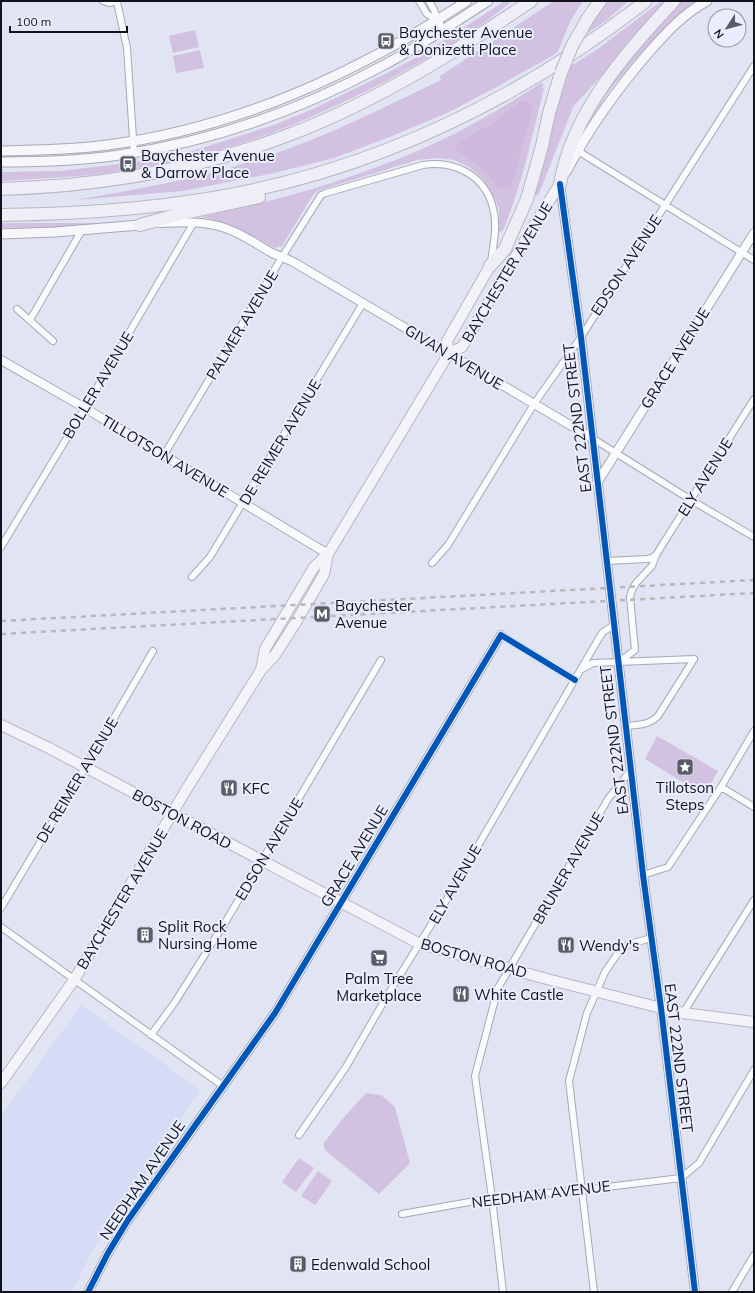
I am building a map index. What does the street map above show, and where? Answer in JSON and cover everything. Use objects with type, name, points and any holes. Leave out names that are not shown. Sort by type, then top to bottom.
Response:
[{"type":"highway","points":[[1,189],[76,184],[142,175],[211,160],[279,139],[331,117],[396,85],[458,49],[531,1]]},
{"type":"highway","points":[[490,266],[505,248],[527,199],[542,146],[549,113],[561,73],[572,46],[588,18],[600,1]]},
{"type":"highway","points":[[1,215],[83,212],[190,201],[253,190],[296,180],[364,159],[417,139],[495,101],[546,72],[582,48],[646,1]]},
{"type":"highway","points":[[560,184],[568,148],[600,91],[621,60],[646,30],[674,1]]},
{"type":"highway","points":[[140,225],[219,207],[306,184],[336,168]]},
{"type":"main road","points":[[4,149],[79,148],[133,140],[205,125],[233,117],[286,98],[351,69],[388,50],[466,1]]},
{"type":"main road","points":[[1,162],[60,161],[134,153],[174,145],[255,122],[295,107],[371,72],[443,30],[488,1]]},
{"type":"main road","name":"BAYCHESTER AVENUE","points":[[1,1083],[74,980],[173,813],[261,670],[276,655],[324,574],[328,554],[449,353],[462,347],[560,184],[597,119],[626,79],[666,32],[696,6],[707,1]]},
{"type":"main road","points":[[1,234],[82,230],[140,225]]},
{"type":"main road","name":"BAYCHESTER AVENUE","points":[[449,353],[447,341],[490,266]]},
{"type":"main road","name":"BOSTON ROAD","points":[[1,725],[173,813],[208,833],[420,944],[661,1008],[683,1013],[754,1022]]},
{"type":"street","points":[[103,1],[109,3],[117,1],[126,48],[134,153]]},
{"type":"street","points":[[419,1],[427,14],[438,20]]},
{"type":"street","points":[[429,1],[443,30]]},
{"type":"street","name":"EDSON AVENUE","points":[[432,563],[448,546],[534,404],[581,336],[754,66]]},
{"type":"street","points":[[578,151],[754,260]]},
{"type":"street","name":"PALMER AVENUE","points":[[164,455],[282,257],[321,195],[423,164],[439,163],[463,170],[483,185],[488,193],[493,208],[495,232],[490,266]]},
{"type":"street","name":"EAST 222ND STREET","points":[[560,184],[581,336],[643,875],[661,1008],[695,1292]]},
{"type":"street","name":"GIVAN AVENUE","points":[[140,225],[194,222],[222,226],[234,231],[295,263],[449,353],[616,452],[691,500],[754,537]]},
{"type":"street","name":"BOLLER AVENUE","points":[[1,547],[85,408],[194,222]]},
{"type":"street","points":[[30,320],[82,230]]},
{"type":"street","name":"GRACE AVENUE","points":[[598,484],[616,452],[754,234]]},
{"type":"street","name":"DE REIMER AVENUE","points":[[192,577],[210,557],[363,303]]},
{"type":"street","points":[[16,309],[53,341]]},
{"type":"street","name":"TILLOTSON AVENUE","points":[[2,362],[85,408],[328,554]]},
{"type":"street","name":"ELY AVENUE","points":[[618,662],[635,650],[630,604],[632,590],[636,583],[652,566],[656,555],[754,399]]},
{"type":"street","points":[[607,561],[647,559],[656,555]]},
{"type":"street","name":"ELY AVENUE","points":[[299,1135],[346,1067],[603,632],[614,625]]},
{"type":"street","points":[[501,634],[575,680]]},
{"type":"street","name":"GRACE AVENUE","points":[[223,1086],[275,1013],[501,634]]},
{"type":"street","name":"DE REIMER AVENUE","points":[[1,908],[153,651]]},
{"type":"street","points":[[581,670],[592,663],[694,659],[658,716],[652,722],[642,725],[626,726]]},
{"type":"street","name":"EDSON AVENUE","points":[[151,1035],[175,1002],[262,861],[381,660]]},
{"type":"street","points":[[643,875],[668,867],[721,787],[754,731]]},
{"type":"street","name":"BRUNER AVENUE","points":[[503,1292],[475,1076],[498,988],[608,799],[631,770]]},
{"type":"street","points":[[721,787],[754,807]]},
{"type":"street","points":[[683,1013],[754,900]]},
{"type":"street","points":[[1,927],[223,1086]]},
{"type":"street","points":[[594,1292],[569,1081],[587,1013],[605,972],[618,953],[627,945],[651,938]]},
{"type":"street","points":[[681,1178],[699,1163],[754,1070]]},
{"type":"street","name":"NEEDHAM AVENUE","points":[[88,1292],[108,1253],[128,1220],[223,1086]]},
{"type":"street","name":"NEEDHAM AVENUE","points":[[402,1214],[492,1198],[582,1190],[681,1178]]},
{"type":"street","points":[[732,1292],[754,1255]]},
{"type":"shaded area","points":[[505,1],[512,1],[468,33],[390,79],[311,117],[257,138],[201,155],[130,170],[65,177],[1,181],[1,172],[60,171],[143,161],[189,152],[274,125],[313,109],[417,57],[419,58],[427,53],[427,51]]},
{"type":"shaded area","points":[[554,1],[583,1],[571,20],[557,53],[449,112],[392,136],[334,158],[270,174],[182,191],[75,200],[206,174],[299,145],[371,114],[441,80],[440,76]]},
{"type":"shaded area","points":[[606,1],[628,1],[607,20],[585,35],[589,25]]},
{"type":"shaded area","points":[[661,1],[669,1],[573,107],[538,196],[533,193],[554,108],[569,67],[598,49]]},
{"type":"shaded area","points":[[680,1],[701,1],[662,32],[634,61],[609,91],[583,131],[582,128],[612,79]]},
{"type":"shaded area","points":[[195,30],[199,47],[173,53],[169,36]]},
{"type":"shaded area","points":[[200,50],[204,68],[176,73],[173,56]]},
{"type":"shaded area","points":[[541,83],[544,84],[542,88],[544,88],[531,142],[516,196],[503,231],[499,232],[499,209],[491,191],[483,179],[469,167],[454,160],[439,158],[417,160],[317,191],[313,195],[282,246],[275,248],[240,229],[201,217],[296,194],[361,173],[395,160],[460,131]]},
{"type":"shaded area","points":[[521,101],[528,101],[533,106],[528,129],[521,148],[516,172],[510,187],[499,188],[480,166],[458,151],[454,146],[493,123]]},
{"type":"shaded area","points":[[1,223],[105,223],[69,227],[1,228]]},
{"type":"shaded area","points":[[657,736],[718,771],[704,795],[645,759]]},
{"type":"shaded area","points":[[81,1005],[201,1090],[93,1249],[72,1292],[1,1292],[1,1116]]},
{"type":"shaded area","points":[[366,1093],[381,1095],[395,1107],[410,1163],[379,1194],[325,1150],[323,1144],[345,1116]]},
{"type":"shaded area","points":[[299,1158],[314,1168],[296,1192],[282,1182]]},
{"type":"shaded area","points":[[318,1171],[332,1181],[315,1205],[301,1196]]},
{"type":"railway","points":[[1,621],[754,580]]},
{"type":"railway","points":[[1,634],[754,593]]},
{"type":"cycle path","points":[[560,184],[581,337],[643,875],[661,1008],[695,1292]]},
{"type":"cycle path","points":[[88,1292],[108,1253],[128,1220],[275,1013],[501,635],[575,680]]},
{"type":"place","name":"Baychester Avenue & Donizetti Place","points":[[386,41]]},
{"type":"place","name":"Baychester Avenue & Darrow Place","points":[[128,164]]},
{"type":"place","name":"Baychester Avenue","points":[[322,614]]},
{"type":"place","name":"Tillotson Steps","points":[[685,767]]},
{"type":"place","name":"KFC","points":[[229,788]]},
{"type":"place","name":"Split Rock Nursing Home","points":[[145,935]]},
{"type":"place","name":"Wendy's","points":[[566,945]]},
{"type":"place","name":"Palm Tree Marketplace","points":[[379,958]]},
{"type":"place","name":"White Castle","points":[[461,994]]},
{"type":"place","name":"Edenwald School","points":[[298,1264]]}]
